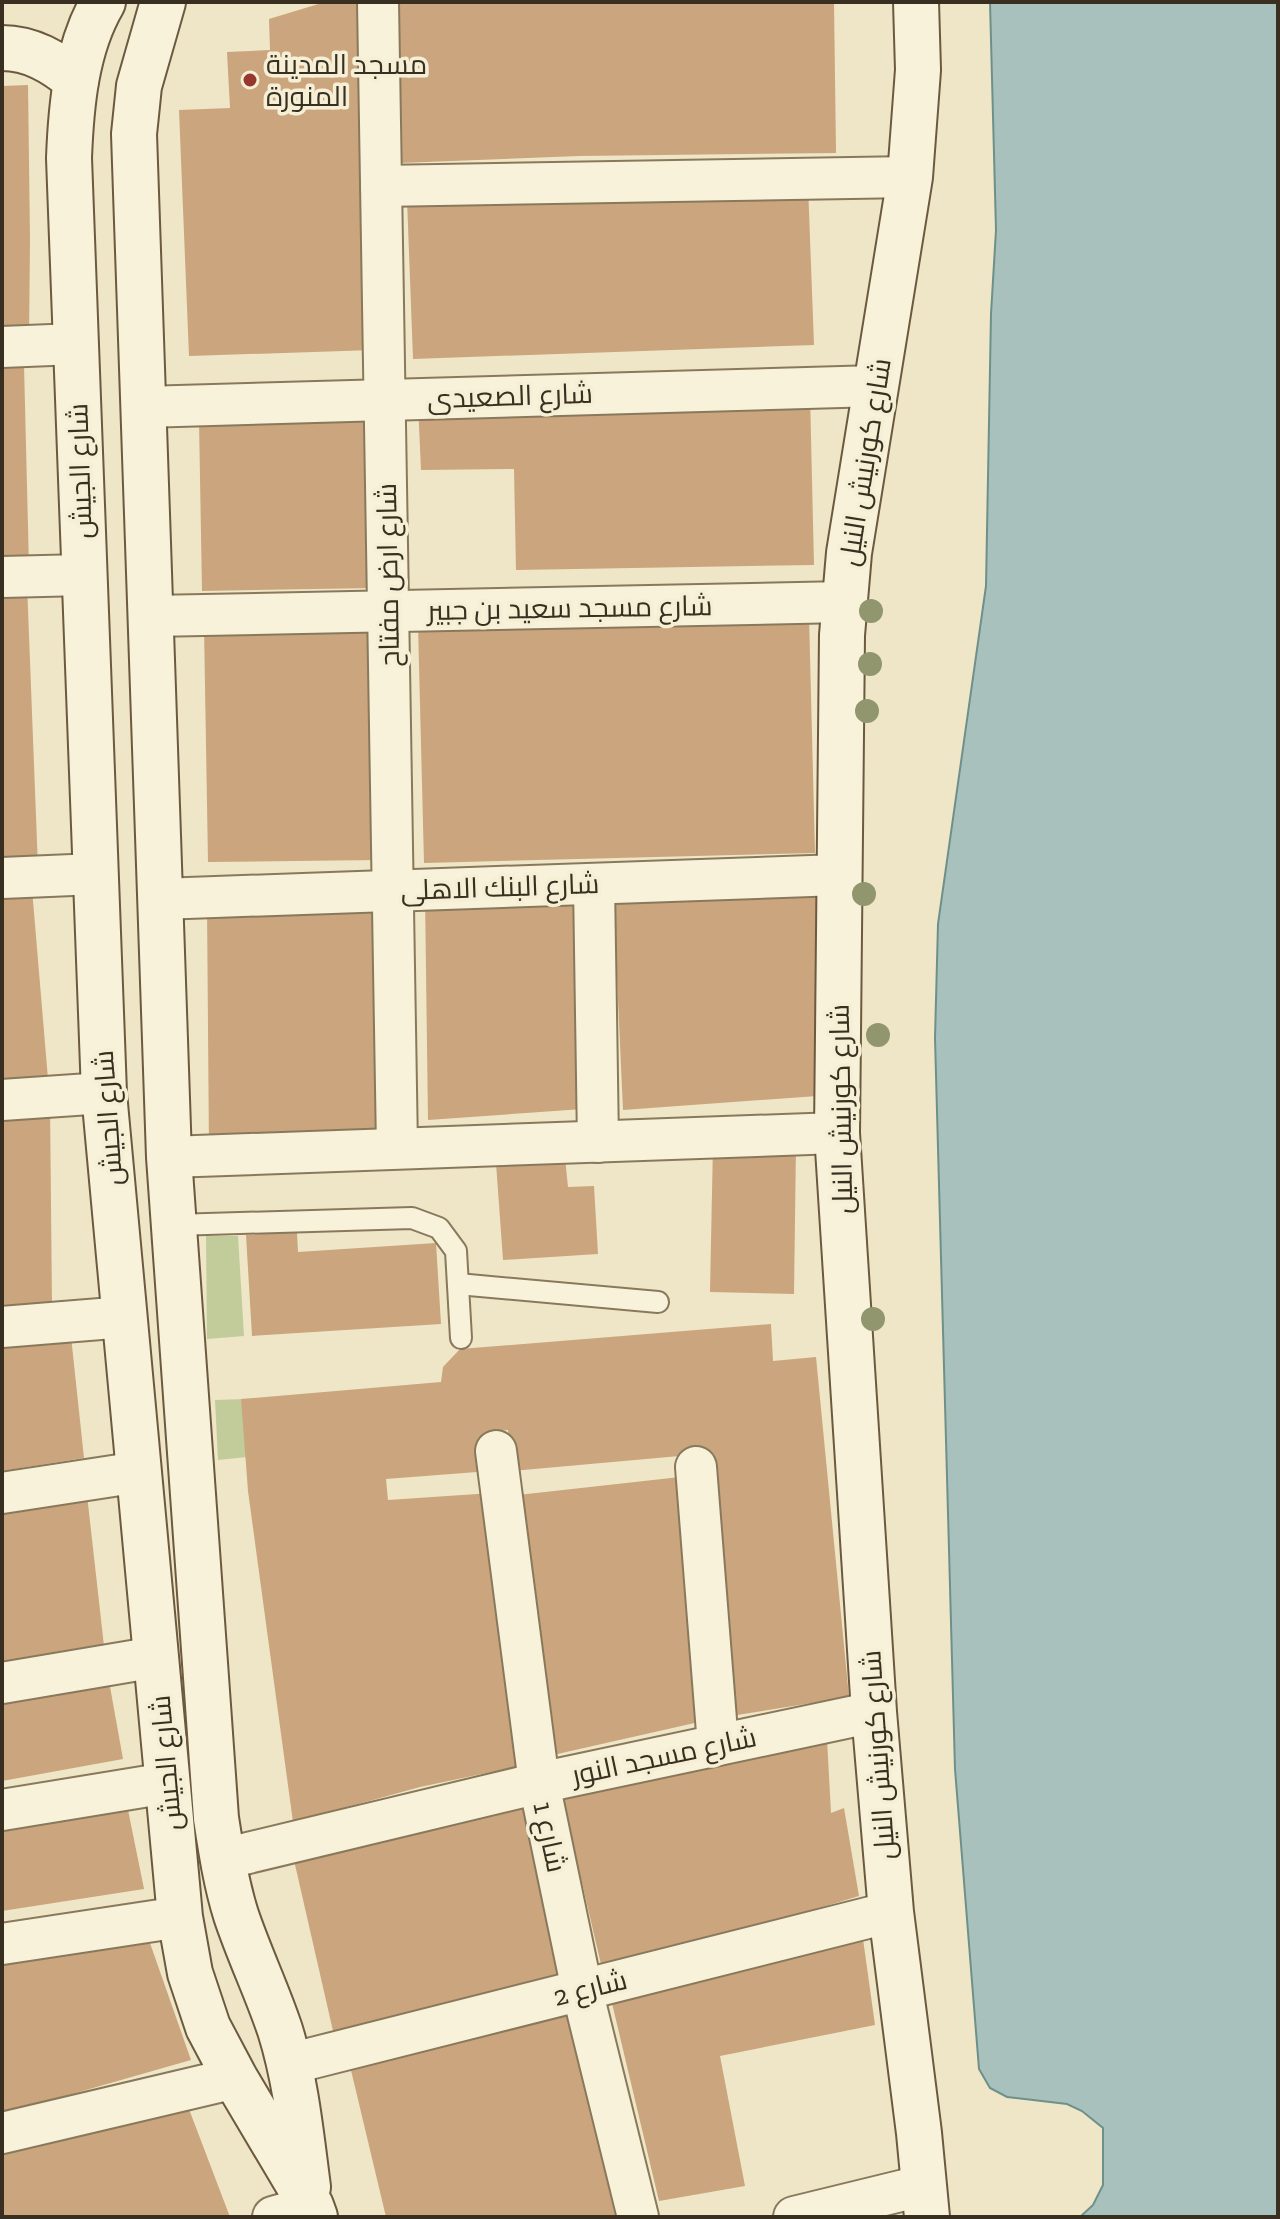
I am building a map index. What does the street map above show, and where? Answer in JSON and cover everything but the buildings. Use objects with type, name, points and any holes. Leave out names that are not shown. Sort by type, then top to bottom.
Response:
[{"type":"main road","name":"شارع الجيش","points":[[103,2],[76,80],[70,119],[69,158],[104,1093],[180,1917],[190,1973],[208,2027],[300,2213]]},
{"type":"main road","name":"شارع الجيش","points":[[163,2],[144,62],[135,122],[169,1157],[216,1818],[236,1913],[269,1997],[289,2064],[297,2103],[300,2213]]},
{"type":"main road","name":"شارع كورنيش النيل","points":[[916,2],[918,70],[910,177],[849,553],[845,602],[841,667],[837,1133],[874,1712],[891,1912],[926,2201]]},
{"type":"main road","points":[[2,48],[33,53],[56,64],[76,80]]},
{"type":"main road","points":[[95,853],[158,829]]},
{"type":"main road","points":[[127,1338],[184,1355]]},
{"type":"street","name":"شارع ارض مفتاح","points":[[378,2],[397,1148]]},
{"type":"street","points":[[381,186],[910,177]]},
{"type":"street","points":[[2,347],[76,344]]},
{"type":"street","name":"شارع الصعيدى","points":[[143,407],[877,386]]},
{"type":"street","points":[[2,577],[84,575]]},
{"type":"street","name":"شارع مسجد سعيد بن جبير","points":[[151,616],[845,602]]},
{"type":"street","points":[[2,878],[95,853]]},
{"type":"street","name":"شارع البنك الاهلى","points":[[160,899],[839,875]]},
{"type":"street","points":[[594,884],[598,1142]]},
{"type":"street","points":[[2,1100],[104,1093]]},
{"type":"street","points":[[169,1157],[837,1133]]},
{"type":"street","points":[[2,1327],[127,1338]]},
{"type":"street","name":"شارع 1","points":[[496,1451],[539,1783],[582,1990],[638,2217]]},
{"type":"street","points":[[696,1467],[718,1745]]},
{"type":"street","points":[[2,1493],[139,1472]]},
{"type":"street","points":[[2,1683],[156,1657]]},
{"type":"street","name":"شارع مسجد النور","points":[[223,1859],[539,1783],[874,1712]]},
{"type":"street","points":[[2,1810],[167,1783]]},
{"type":"street","name":"شارع 2","points":[[289,2064],[891,1912]]},
{"type":"street","points":[[2,1944],[180,1917]]},
{"type":"street","points":[[2,2133],[235,2078]]},
{"type":"street","points":[[794,2217],[926,2201]]},
{"type":"lane","points":[[174,1225],[412,1218],[439,1228],[456,1251],[461,1338]]},
{"type":"lane","points":[[458,1284],[658,1302]]},
{"type":"green space","points":[[206,1236],[238,1236],[244,1336],[207,1339]]},
{"type":"green space","points":[[245,1399],[247,1457],[218,1460],[215,1400]]},
{"type":"water","points":[[990,2],[1278,2],[1278,2217],[1080,2217],[1093,2205],[1103,2185],[1103,2128],[1082,2111],[1067,2104],[1007,2097],[990,2088],[979,2069],[955,1769],[935,1038],[938,924],[986,586],[991,314],[996,230]]},
{"type":"place","name":"مسجد المدينة المنورة","points":[[250,80]]}]
